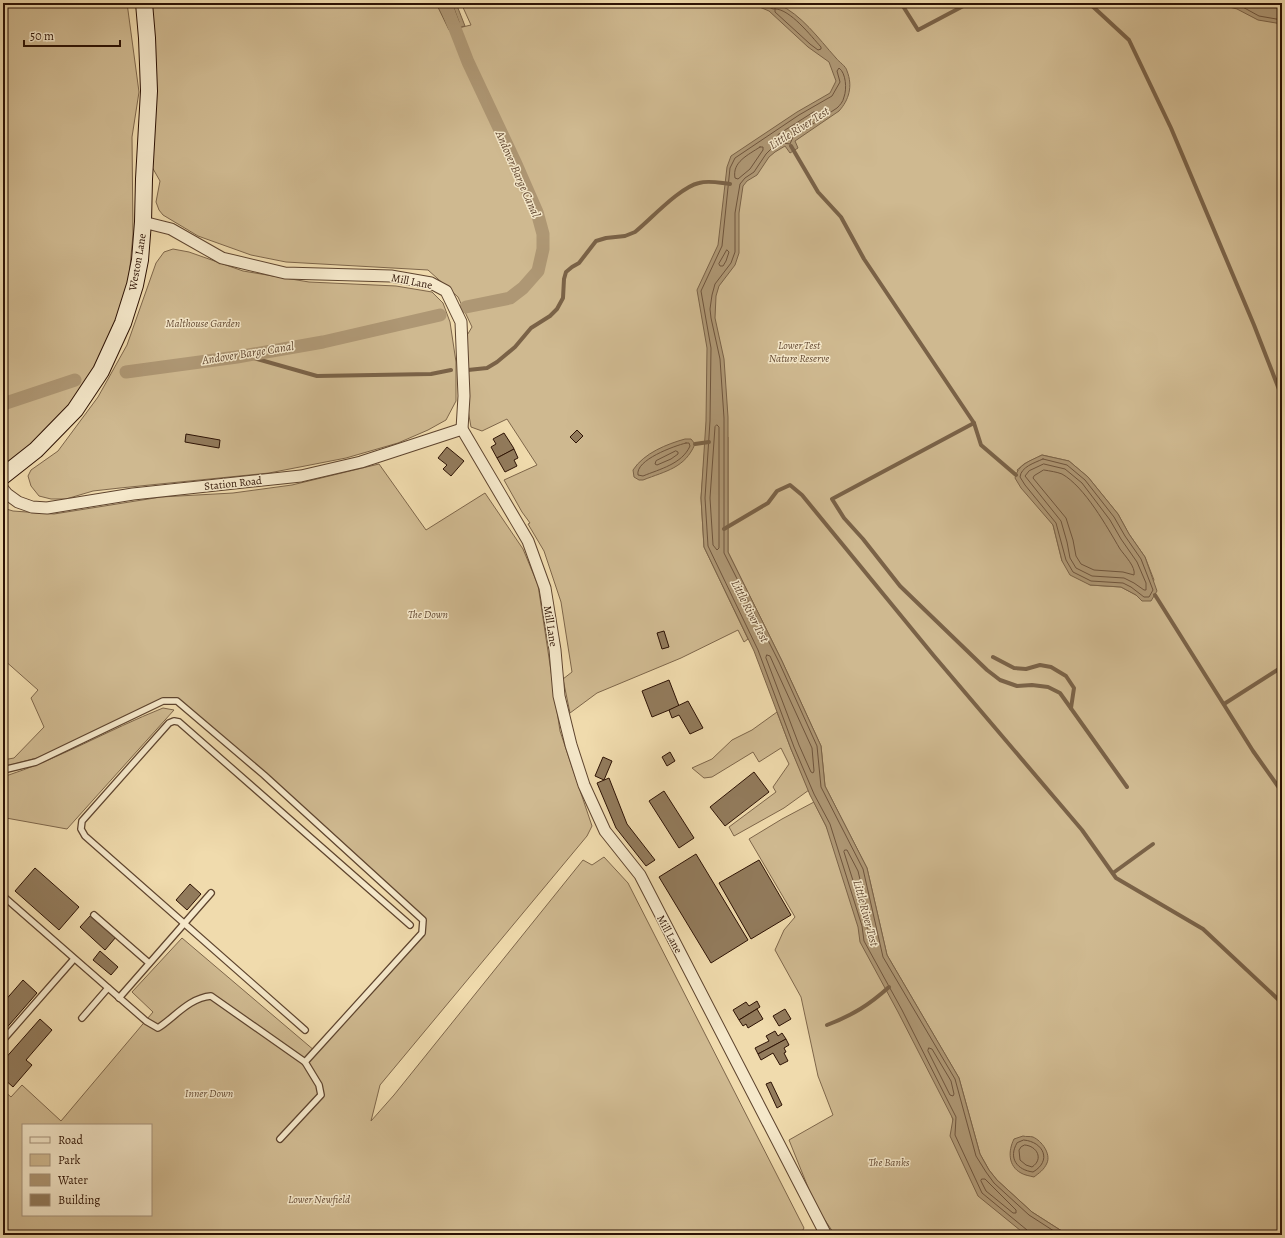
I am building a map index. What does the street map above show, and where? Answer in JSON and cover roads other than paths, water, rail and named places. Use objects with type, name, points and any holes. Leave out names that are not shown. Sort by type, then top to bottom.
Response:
[{"type":"street","name":"Weston Lane","points":[[3,476],[36,450],[75,410],[101,371],[123,323],[135,285],[140,260],[143,222],[149,91],[144,3]]},
{"type":"street","name":"Mill Lane","points":[[143,222],[171,229],[222,258],[285,273],[391,276],[431,283],[446,291],[461,322],[464,396],[462,429],[528,541],[545,588],[555,650],[559,696],[570,740],[584,785],[605,832],[640,875],[826,1235]]},
{"type":"street","name":"Station Road","points":[[3,489],[18,502],[32,507],[47,508],[133,494],[301,476],[361,462],[462,429]]},
{"type":"lane","points":[[3,770],[36,762],[163,701],[177,701],[264,775],[423,920],[422,933],[305,1062]]},
{"type":"lane","points":[[305,1030],[85,836],[81,829],[82,820],[169,723],[174,721],[179,722],[410,925]]},
{"type":"lane","points":[[119,998],[211,893]]},
{"type":"lane","points":[[3,896],[146,1021],[158,1028],[177,1012],[202,997],[211,996],[305,1062],[319,1085],[321,1095],[280,1138]]},
{"type":"lane","points":[[94,915],[149,963]]},
{"type":"lane","points":[[3,1040],[74,959]]},
{"type":"lane","points":[[82,1018],[108,988]]},
{"type":"water","points":[[436,3],[456,3],[465,26],[449,30]]},
{"type":"water","name":"Little River Test","points":[[750,3],[775,3],[795,14],[845,67],[849,77],[850,87],[848,97],[839,111],[795,141],[798,148],[790,153],[785,146],[775,152],[769,157],[757,175],[747,181],[743,186],[739,213],[739,253],[735,265],[719,286],[716,296],[715,318],[724,359],[728,417],[728,552],[782,661],[821,746],[825,786],[867,868],[887,955],[959,1078],[980,1154],[989,1170],[997,1180],[1032,1212],[1068,1235],[1026,1235],[978,1196],[950,1136],[953,1119],[860,942],[858,927],[826,826],[810,795],[791,749],[754,651],[704,547],[701,498],[706,421],[707,348],[697,290],[718,245],[727,167],[731,156],[797,112],[830,93],[836,81],[829,62],[808,47],[769,11]]},
{"type":"water","points":[[1214,3],[1282,3],[1282,24],[1258,20],[1237,9]]},
{"type":"water","points":[[685,439],[691,439],[695,444],[691,452],[680,464],[674,468],[643,480],[639,480],[634,477],[633,470],[643,459],[656,450]]},
{"type":"water","points":[[1042,455],[1069,461],[1088,477],[1118,514],[1129,534],[1145,557],[1157,591],[1151,601],[1142,601],[1136,595],[1121,587],[1090,585],[1070,575],[1062,561],[1053,525],[1021,488],[1015,478],[1022,466]]},
{"type":"water","points":[[1023,1136],[1032,1137],[1040,1141],[1047,1152],[1048,1159],[1046,1165],[1034,1177],[1021,1173],[1011,1162],[1010,1153],[1014,1139]]},
{"type":"waterway","name":"Andover Barge Canal","points":[[445,3],[468,62],[537,212],[543,234],[543,249],[538,271],[523,288],[510,298],[466,307]]},
{"type":"waterway","points":[[901,3],[918,30],[969,3]]},
{"type":"waterway","points":[[1089,3],[1129,40],[1171,128],[1254,325],[1282,397]]},
{"type":"waterway","name":"Little River Test","points":[[791,146],[818,192],[841,217],[864,259],[974,423],[981,445],[1016,475]]},
{"type":"waterway","points":[[468,370],[487,368],[497,362],[515,347],[531,328],[550,316],[557,309],[563,298],[566,272],[579,263],[596,241],[606,238],[625,236],[635,232],[666,204],[691,186],[707,182],[730,184]]},
{"type":"waterway","name":"Andover Barge Canal","points":[[126,372],[237,357],[323,342],[440,315]]},
{"type":"waterway","points":[[243,355],[317,376],[431,374],[451,370]]},
{"type":"waterway","name":"Andover Barge Canal","points":[[3,404],[75,380]]},
{"type":"waterway","points":[[974,423],[832,499],[844,518],[863,539],[900,586],[987,670],[1000,680],[1017,686],[1032,685],[1048,687],[1060,693],[1127,787]]},
{"type":"waterway","points":[[695,444],[709,442]]},
{"type":"waterway","points":[[724,529],[768,503],[777,491],[790,485],[802,495],[934,656],[1082,830],[1116,878],[1203,929],[1282,1003]]},
{"type":"waterway","points":[[1155,595],[1253,751],[1282,792]]},
{"type":"waterway","points":[[993,657],[1014,668],[1026,669],[1040,665],[1051,667],[1066,676],[1074,688],[1071,708]]},
{"type":"waterway","points":[[1224,704],[1282,667]]},
{"type":"waterway","points":[[1113,873],[1153,844]]},
{"type":"waterway","points":[[827,1025],[860,1009],[889,987]]},
{"type":"park label","name":"Malthouse Garden","points":[[203,323]]},
{"type":"park label","name":"Lower Test Nature Reserve","points":[[799,351]]},
{"type":"park label","name":"The Down","points":[[428,614]]},
{"type":"park label","name":"Inner Down","points":[[209,1093]]},
{"type":"park label","name":"The Banks","points":[[889,1162]]},
{"type":"park label","name":"Lower Newfield","points":[[319,1199]]}]
